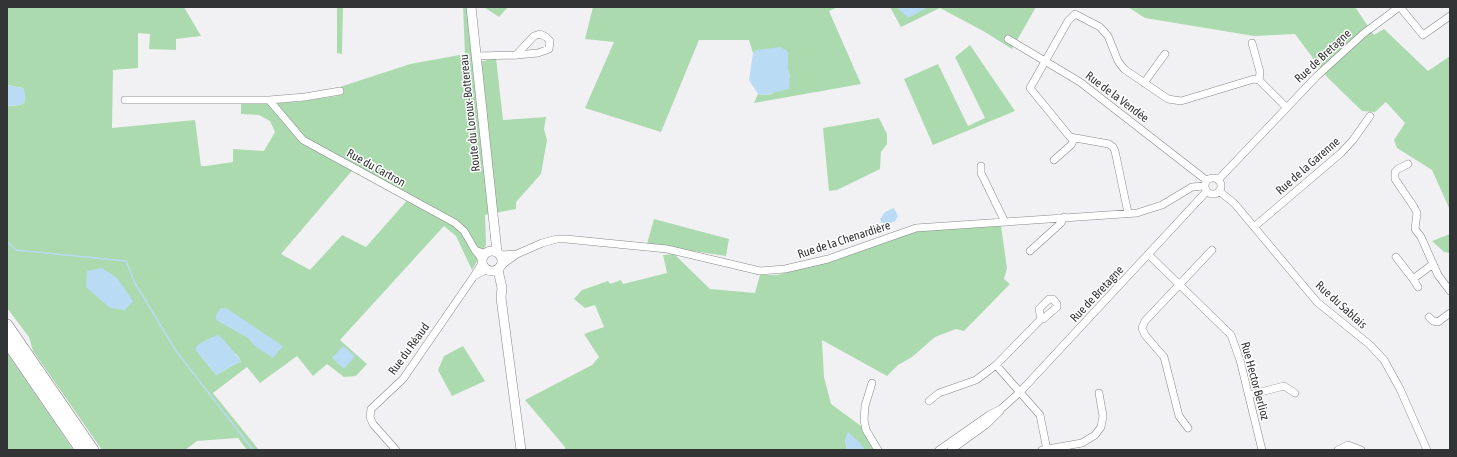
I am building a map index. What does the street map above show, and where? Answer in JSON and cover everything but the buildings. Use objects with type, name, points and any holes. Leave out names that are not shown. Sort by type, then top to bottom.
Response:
[{"type":"highway","points":[[7,325],[93,450]]},
{"type":"highway","points":[[7,342],[81,450]]},
{"type":"main road","name":"Route du Loroux-Bottereau","points":[[471,7],[492,217],[491,261],[502,288],[501,298],[521,450]]},
{"type":"street","points":[[1399,7],[1423,35],[1450,16]]},
{"type":"street","name":"Rue de Bretagne","points":[[1218,180],[1286,107],[1364,34],[1399,7]]},
{"type":"street","points":[[1128,213],[1113,147],[1108,144],[1074,139],[1070,137],[1030,88],[1068,22],[1075,14],[1100,27],[1108,36],[1118,61],[1124,69],[1168,98],[1182,101],[1247,80],[1259,80],[1286,107]]},
{"type":"street","name":"Rue de la Vendée","points":[[1008,39],[1087,87],[1206,186]]},
{"type":"street","points":[[1252,43],[1260,72],[1259,80]]},
{"type":"street","points":[[1144,83],[1165,54]]},
{"type":"street","points":[[476,56],[516,55]]},
{"type":"street","points":[[125,100],[269,100],[305,97],[340,91]]},
{"type":"street","name":"Rue du Cartron","points":[[269,100],[302,140],[454,223],[464,231],[475,250],[491,261]]},
{"type":"street","name":"Rue de la Garenne","points":[[1254,227],[1340,153],[1353,140],[1370,116]]},
{"type":"street","points":[[1054,160],[1071,145],[1074,139]]},
{"type":"street","points":[[1408,164],[1398,169],[1394,176],[1414,207],[1417,214],[1415,229],[1421,237],[1433,264],[1450,291]]},
{"type":"street","points":[[980,166],[1005,222]]},
{"type":"street","points":[[1212,178],[1218,180],[1221,185],[1219,192],[1213,194],[1206,186],[1212,178]]},
{"type":"street","name":"Rue de Bretagne","points":[[939,450],[1000,409],[1020,392],[1149,255],[1206,186]]},
{"type":"street","name":"Rue de la Chenardière","points":[[491,261],[517,254],[542,243],[557,239],[566,239],[667,249],[760,271],[795,267],[828,259],[916,228],[1128,213],[1155,208],[1175,198],[1190,188],[1206,186]]},
{"type":"street","name":"Rue du Sablais","points":[[1219,192],[1234,203],[1317,302],[1370,345],[1384,360],[1400,389],[1426,450]]},
{"type":"street","points":[[1030,251],[1061,223],[1064,217]]},
{"type":"street","points":[[1188,428],[1179,416],[1164,357],[1145,335],[1142,328],[1145,321],[1212,250]]},
{"type":"street","name":"Rue Hector Berlioz","points":[[1149,255],[1231,335],[1249,395],[1262,450]]},
{"type":"street","points":[[1396,257],[1418,287]]},
{"type":"street","name":"Rue du Réaud","points":[[396,450],[373,424],[370,417],[371,409],[403,379],[474,276],[491,261]]},
{"type":"street","points":[[1412,279],[1433,264]]},
{"type":"street","points":[[1429,316],[1433,321],[1438,322],[1450,313]]},
{"type":"street","points":[[929,401],[939,393],[976,380],[996,365],[1040,319]]},
{"type":"street","points":[[996,365],[1042,420],[1045,450],[1082,443],[1095,435],[1101,426],[1103,416],[1099,393]]},
{"type":"street","points":[[872,384],[865,406],[864,420],[866,430],[878,450]]},
{"type":"street","points":[[1249,395],[1284,386],[1295,393]]},
{"type":"street","name":"Rue de Bretagne","points":[[951,450],[992,420],[1000,409]]},
{"type":"street","points":[[1338,450],[1348,446],[1362,450]]},
{"type":"green space","points":[[7,7],[184,7],[201,36],[176,39],[176,50],[149,49],[150,34],[138,33],[138,68],[113,70],[112,128],[195,120],[201,166],[233,162],[233,149],[264,151],[275,132],[270,121],[259,115],[241,114],[241,104],[297,102],[338,96],[340,87],[410,64],[465,54],[463,7],[474,7],[479,62],[496,58],[503,120],[546,117],[544,129],[547,140],[541,174],[516,202],[516,209],[485,215],[486,245],[472,270],[456,236],[444,226],[340,340],[367,364],[356,376],[344,377],[327,364],[313,376],[297,356],[260,383],[247,367],[213,393],[259,450],[247,450],[238,438],[197,441],[185,450],[102,450],[33,351],[29,337],[7,308],[7,106],[20,105],[25,102],[23,88],[7,85]],"holes":[[[356,166],[411,196],[366,247],[342,235],[310,270],[281,254]],[[213,337],[237,355],[241,361],[216,375],[196,350],[198,346]]]},
{"type":"green space","points":[[337,7],[343,7],[342,54],[337,53]]},
{"type":"green space","points":[[484,7],[508,7],[499,17]]},
{"type":"green space","points":[[593,7],[838,7],[829,11],[861,84],[754,103],[758,94],[772,94],[790,76],[788,70],[788,53],[757,50],[753,53],[749,40],[699,40],[661,132],[585,108],[614,42],[585,39]]},
{"type":"green space","points":[[890,7],[1036,7],[1012,49],[985,32],[940,8],[901,27]]},
{"type":"green space","points":[[1128,7],[1355,7],[1374,35],[1384,29],[1428,71],[1450,56],[1450,210],[1432,170],[1397,148],[1394,140],[1405,123],[1386,102],[1375,112],[1362,111],[1327,77],[1295,34],[1254,36],[1145,18]]},
{"type":"green space","points":[[970,45],[1015,111],[933,145],[904,79],[938,64],[968,126],[985,118],[955,57]]},
{"type":"green space","points":[[879,118],[887,134],[887,144],[881,152],[880,169],[837,190],[829,191],[823,128]]},
{"type":"green space","points":[[654,219],[729,239],[726,256],[647,244]]},
{"type":"green space","points":[[1001,226],[1007,268],[1004,279],[1010,284],[964,331],[956,329],[935,337],[912,357],[898,365],[887,376],[822,340],[824,377],[831,404],[861,426],[875,450],[865,450],[845,439],[847,450],[565,450],[565,447],[525,400],[592,365],[599,357],[584,334],[604,327],[595,305],[585,308],[574,299],[582,290],[608,281],[610,284],[621,280],[623,284],[667,273],[663,255],[674,254],[710,289],[755,293],[760,275],[778,275],[923,229]]},
{"type":"green space","points":[[1450,234],[1450,253],[1444,252],[1432,241]]},
{"type":"green space","points":[[463,346],[485,381],[452,396],[438,370],[444,356]]},
{"type":"green space","points":[[7,353],[53,420],[73,450],[7,450]]},
{"type":"water","points":[[897,7],[925,7],[925,9],[908,18]]},
{"type":"water","points":[[780,47],[788,53],[788,70],[790,76],[789,89],[765,95],[758,94],[749,80],[753,53],[757,50]]},
{"type":"water","points":[[7,85],[23,88],[25,93],[25,102],[20,105],[7,106]]},
{"type":"water","points":[[894,208],[898,216],[895,221],[883,226],[880,219],[885,212]]},
{"type":"water","points":[[102,268],[117,278],[133,301],[125,310],[110,308],[86,287],[87,271]]},
{"type":"water","points":[[221,308],[226,308],[283,346],[273,358],[255,346],[248,338],[216,320],[216,315]]},
{"type":"water","points":[[218,335],[241,361],[216,375],[196,350],[196,347],[202,342]]},
{"type":"water","points":[[343,346],[355,356],[344,369],[332,358]]},
{"type":"water","points":[[848,432],[865,450],[847,450],[845,439]]},
{"type":"waterway","points":[[7,242],[16,250],[126,261],[135,283],[176,351],[253,450]]}]
